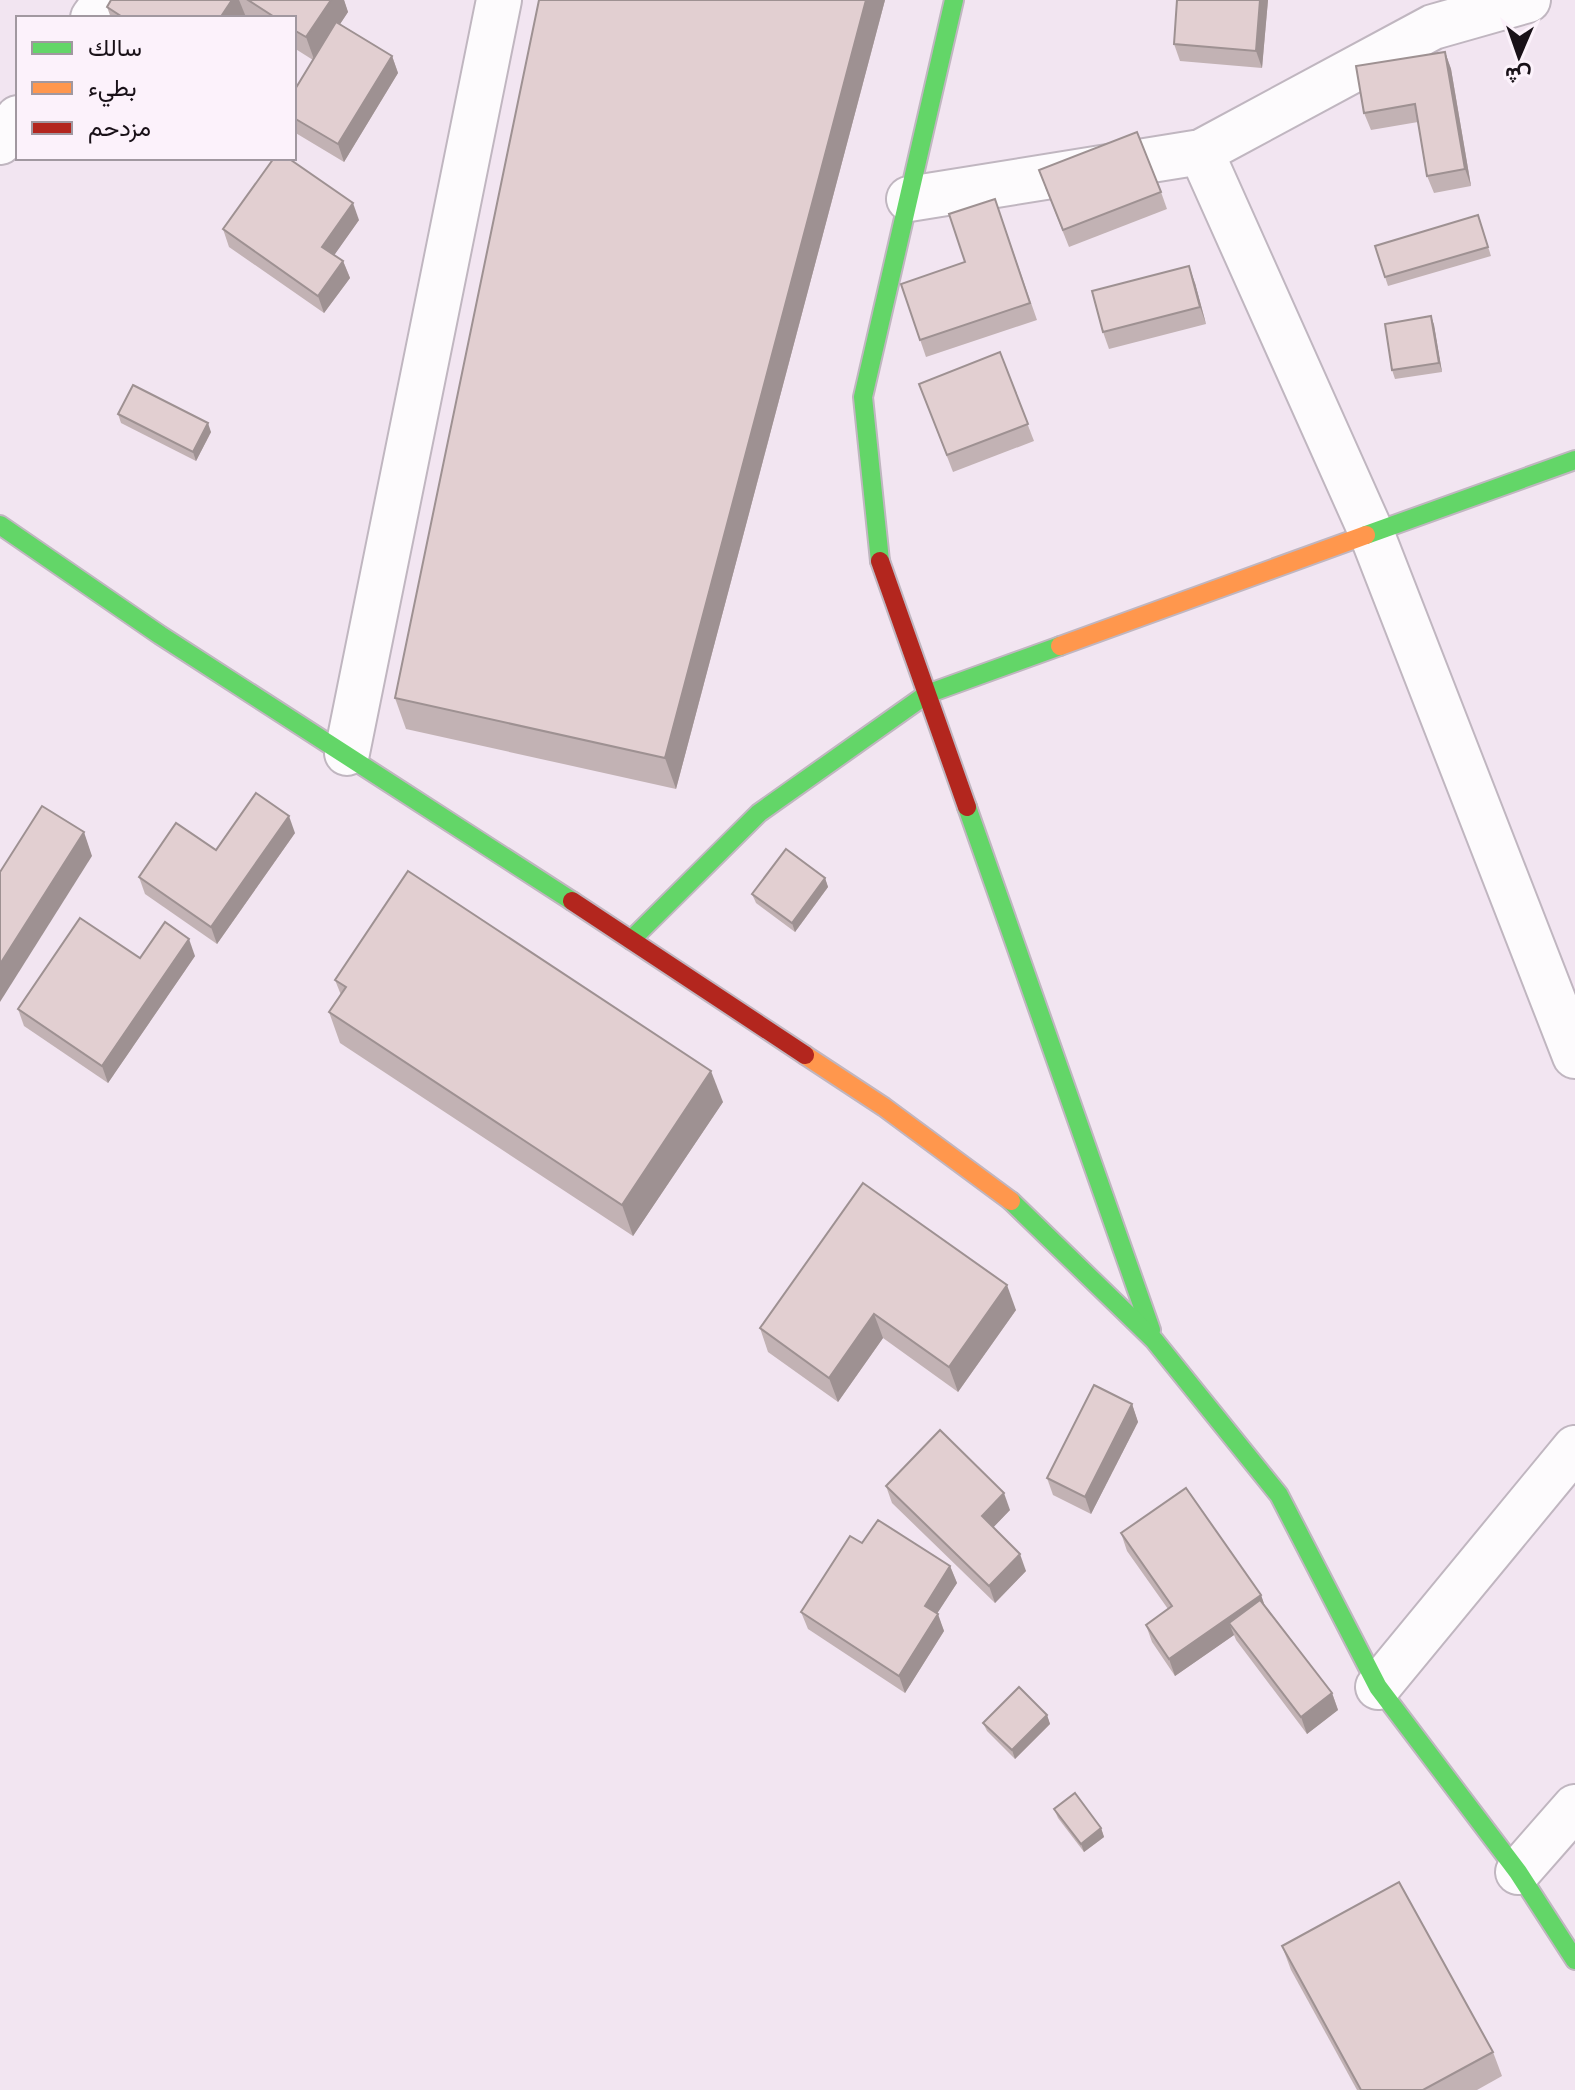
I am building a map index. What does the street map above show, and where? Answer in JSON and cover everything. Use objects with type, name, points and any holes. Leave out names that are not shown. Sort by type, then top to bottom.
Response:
[{"type":"street","points":[[347,753],[499,0]]},
{"type":"street","points":[[954,0],[863,397],[879,559],[1154,1340]]},
{"type":"street","points":[[909,199],[1201,152],[1436,13],[1528,0]]},
{"type":"street","points":[[0,142],[16,121]]},
{"type":"street","points":[[1201,152],[1371,532],[1575,1056]]},
{"type":"street","points":[[631,940],[759,813],[927,694],[1575,460]]},
{"type":"street","points":[[0,525],[160,635],[347,753],[884,1107],[1015,1204],[1154,1340],[1279,1495],[1378,1687],[1518,1872],[1575,1960]]},
{"type":"street","points":[[1378,1687],[1575,1448]]},
{"type":"street","points":[[1518,1872],[1575,1807]]},
{"type":"building","points":[[111,0],[232,0],[221,16],[121,16],[107,7]]},
{"type":"building","points":[[248,0],[331,0],[306,37],[296,31],[296,16],[273,16]]},
{"type":"building","points":[[539,0],[866,0],[665,758],[395,698]]},
{"type":"building","points":[[1177,0],[1260,0],[1256,51],[1174,44]]},
{"type":"building","points":[[336,22],[392,56],[338,144],[296,119],[296,88]]},
{"type":"building","points":[[1445,52],[1465,169],[1427,176],[1415,104],[1364,113],[1356,66]]},
{"type":"building","points":[[1137,132],[1161,192],[1063,230],[1039,170]]},
{"type":"building","points":[[273,160],[291,160],[353,203],[322,247],[343,261],[318,296],[223,229]]},
{"type":"building","points":[[995,199],[1030,303],[920,340],[901,284],[965,262],[949,214]]},
{"type":"building","points":[[1478,215],[1488,247],[1385,277],[1375,246]]},
{"type":"building","points":[[1189,266],[1200,307],[1103,332],[1092,291]]},
{"type":"building","points":[[1431,316],[1439,363],[1392,370],[1385,324]]},
{"type":"building","points":[[1000,352],[1028,424],[947,455],[919,384]]},
{"type":"building","points":[[133,385],[208,423],[193,452],[118,414]]},
{"type":"building","points":[[256,793],[289,816],[211,927],[139,877],[176,823],[216,850]]},
{"type":"building","points":[[42,806],[84,832],[0,964],[0,872]]},
{"type":"building","points":[[786,849],[825,878],[792,923],[752,894]]},
{"type":"building","points":[[408,871],[711,1071],[622,1205],[329,1012],[346,987],[335,980]]},
{"type":"building","points":[[80,918],[140,958],[165,922],[189,939],[102,1066],[18,1009]]},
{"type":"building","points":[[863,1183],[1007,1285],[949,1367],[874,1314],[829,1378],[760,1328]]},
{"type":"building","points":[[1094,1385],[1132,1404],[1085,1497],[1047,1478]]},
{"type":"building","points":[[940,1430],[1004,1493],[982,1516],[1020,1554],[989,1586],[886,1486]]},
{"type":"building","points":[[1186,1488],[1261,1595],[1169,1659],[1146,1625],[1172,1606],[1121,1533]]},
{"type":"building","points":[[878,1520],[950,1566],[925,1606],[938,1614],[899,1676],[801,1612],[850,1536],[862,1543]]},
{"type":"building","points":[[1260,1600],[1332,1693],[1301,1717],[1229,1623]]},
{"type":"building","points":[[1019,1687],[1047,1715],[1012,1750],[983,1723]]},
{"type":"building","points":[[1075,1793],[1101,1828],[1081,1844],[1054,1809]]},
{"type":"building","points":[[1399,1882],[1493,2052],[1423,2090],[1361,2090],[1282,1946]]},
{"type":"traffic: fast","points":[[880,561],[863,397],[954,0]]},
{"type":"traffic: fast","points":[[1366,535],[1575,460]]},
{"type":"traffic: fast","points":[[0,525],[160,635],[572,901]]},
{"type":"traffic: fast","points":[[631,940],[759,813],[927,694],[1060,646]]},
{"type":"traffic: fast","points":[[967,807],[1151,1330]]},
{"type":"traffic: fast","points":[[1011,1201],[1154,1340],[1279,1495],[1378,1687],[1518,1872],[1575,1960]]},
{"type":"traffic: slow","points":[[1060,646],[1366,535]]},
{"type":"traffic: slow","points":[[805,1055],[884,1107],[1011,1201]]},
{"type":"traffic: jam","points":[[880,561],[967,807]]},
{"type":"traffic: jam","points":[[572,901],[805,1055]]}]
